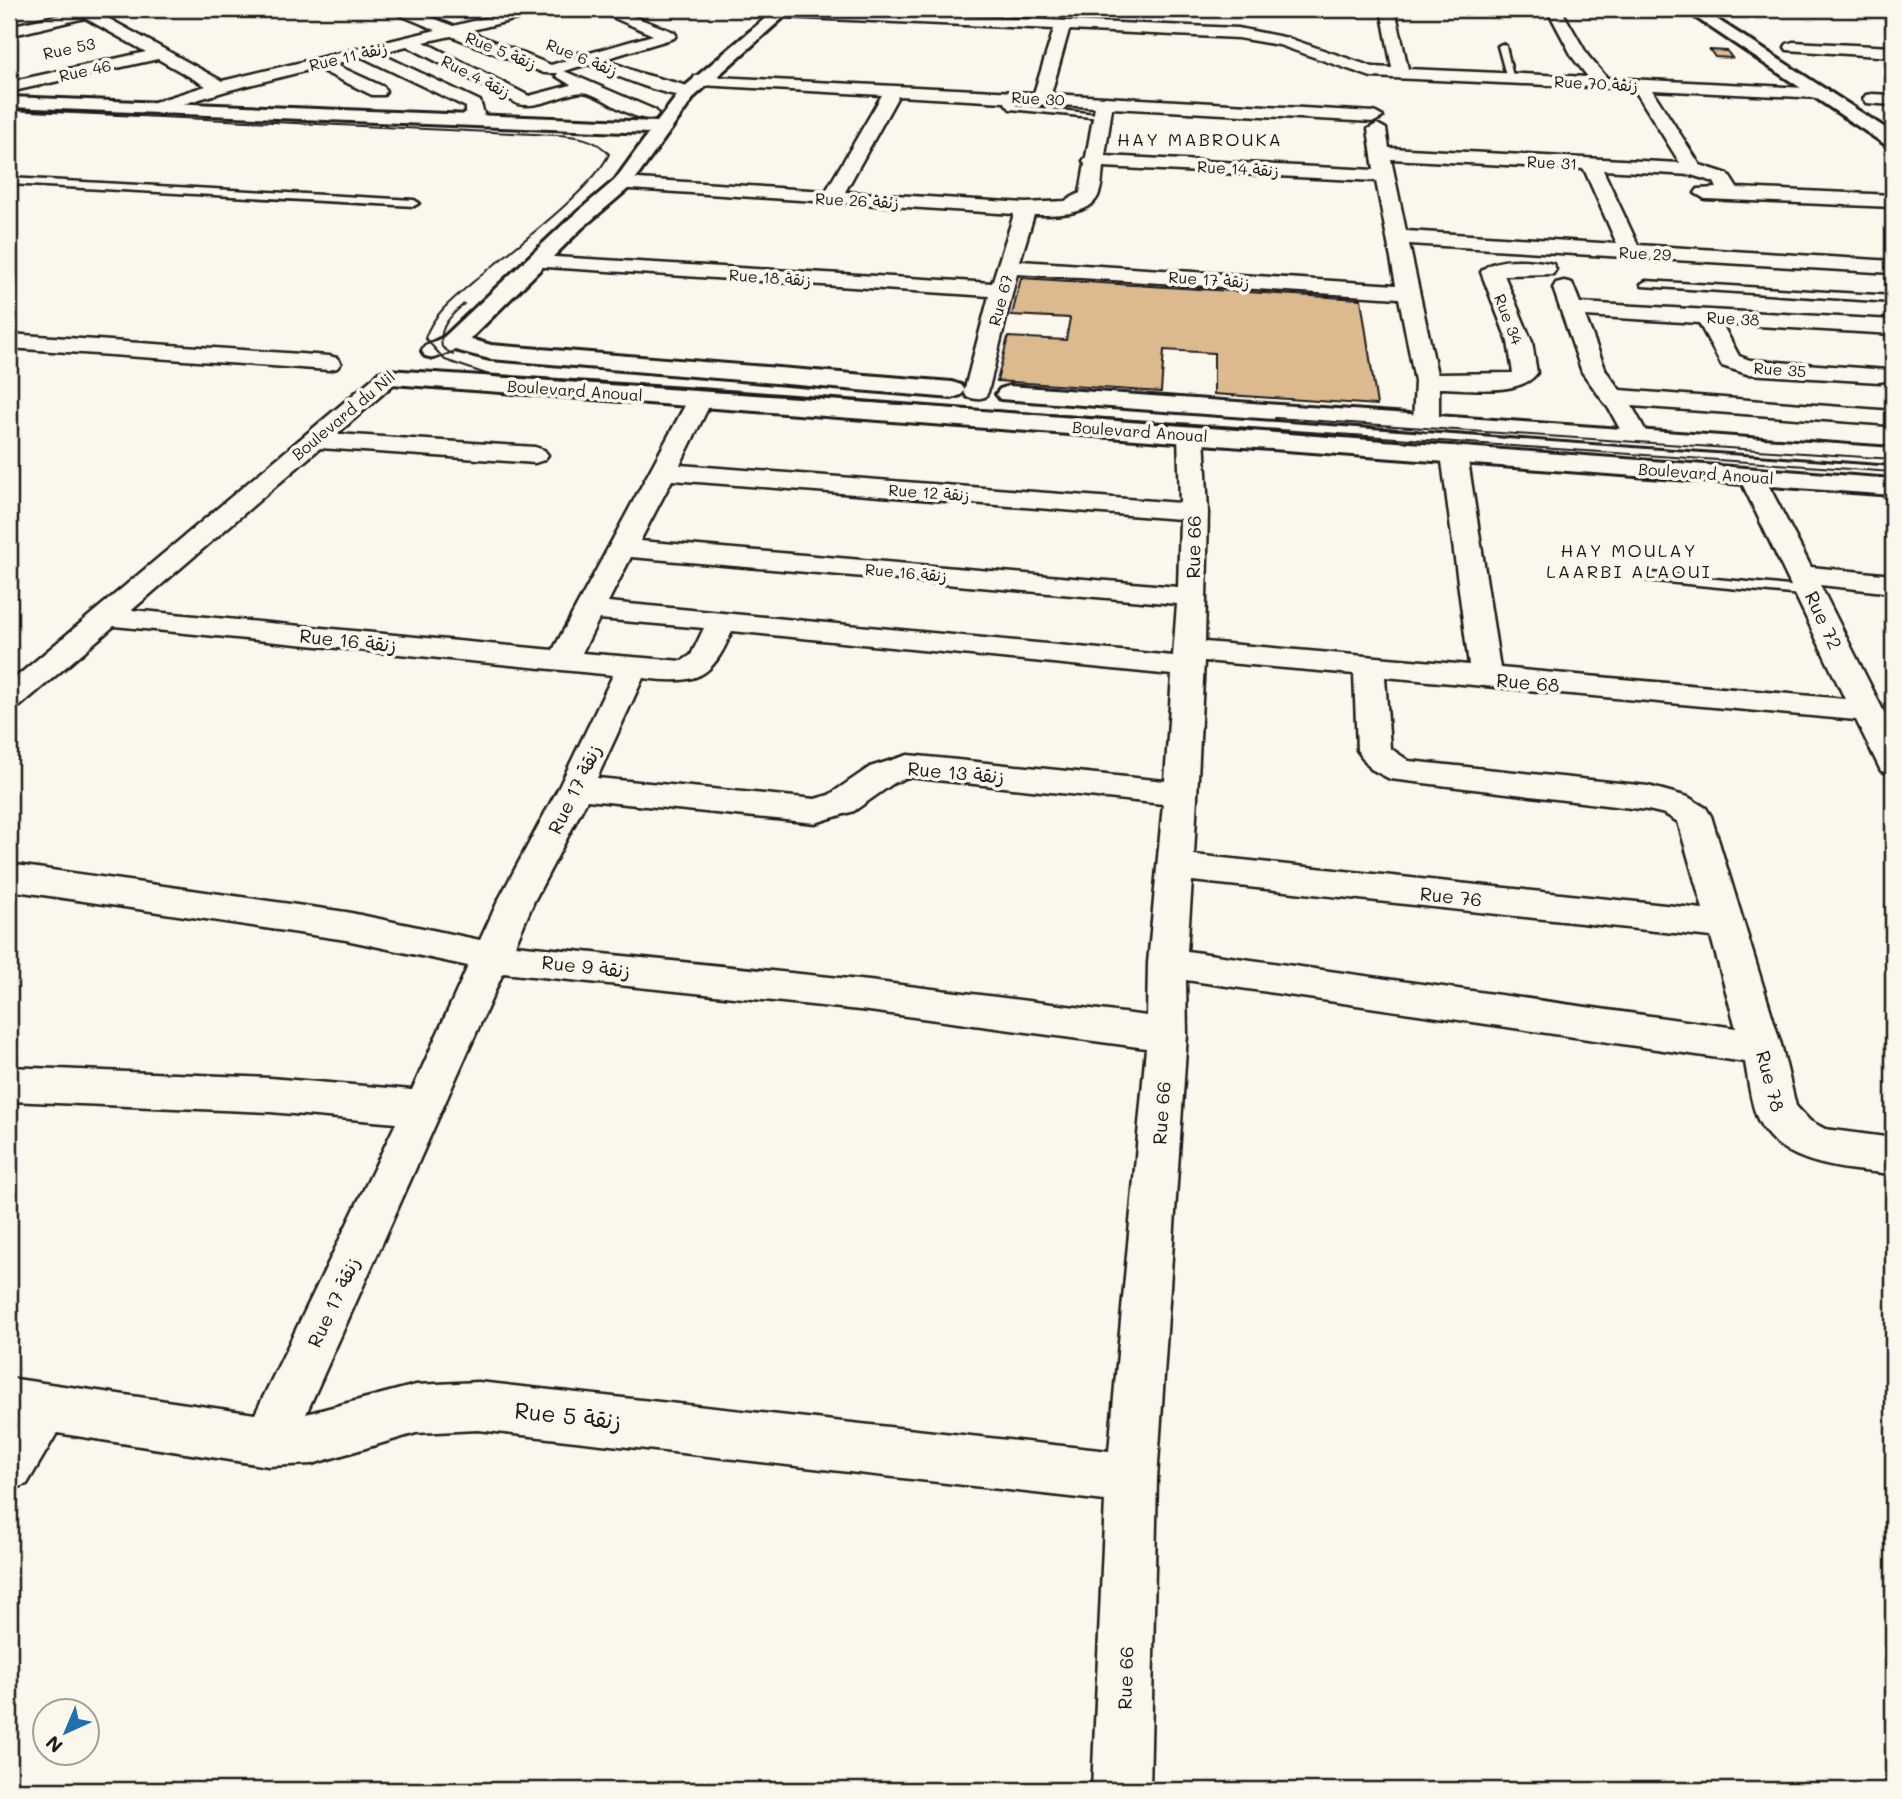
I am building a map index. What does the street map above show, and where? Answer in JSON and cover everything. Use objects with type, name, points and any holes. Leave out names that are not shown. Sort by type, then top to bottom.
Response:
[{"type":"street","name":"Rue 5 زنقة","points":[[398,9],[550,70],[666,36],[666,33],[636,22]]},
{"type":"street","name":"Rue 11 زنقة","points":[[157,107],[220,87],[452,31],[480,16],[541,9]]},
{"type":"street","points":[[601,9],[636,22],[665,15]]},
{"type":"street","points":[[1388,9],[1401,74]]},
{"type":"street","points":[[1554,9],[1580,58],[1602,83]]},
{"type":"street","points":[[1691,9],[1893,141]]},
{"type":"street","points":[[9,102],[608,127],[655,121],[783,10]]},
{"type":"street","name":"Rue 70 زنقة","points":[[783,10],[930,14],[1063,25],[1195,25],[1271,38],[1371,72],[1821,93]]},
{"type":"street","points":[[88,13],[220,87]]},
{"type":"street","points":[[9,30],[88,13],[119,13]]},
{"type":"street","points":[[23,14],[60,35]]},
{"type":"street","points":[[480,16],[516,31]]},
{"type":"street","points":[[1041,98],[1063,25]]},
{"type":"street","name":"Rue 53","points":[[104,40],[129,35]]},
{"type":"street","name":"Rue 4 زنقة","points":[[409,41],[524,100],[530,101],[587,86]]},
{"type":"street","points":[[1837,50],[1865,42],[1893,43]]},
{"type":"street","points":[[9,78],[144,44]]},
{"type":"street","points":[[1788,44],[1837,50],[1893,52]]},
{"type":"street","points":[[1788,44],[1814,61],[1893,62]]},
{"type":"street","name":"Rue 6 زنقة","points":[[565,50],[633,77],[695,86]]},
{"type":"street","points":[[364,52],[454,93],[474,106],[475,114],[466,120]]},
{"type":"street","name":"Rue 46","points":[[9,78],[26,83],[161,54]]},
{"type":"street","points":[[318,63],[378,91]]},
{"type":"street","points":[[550,70],[655,121]]},
{"type":"street","points":[[1371,72],[1374,117],[1384,176],[1427,381],[1426,424]]},
{"type":"street","points":[[1640,85],[1693,169]]},
{"type":"street","name":"Rue 30","points":[[695,86],[893,90],[1041,98],[1102,108],[1374,117]]},
{"type":"street","points":[[1855,88],[1893,112]]},
{"type":"street","points":[[832,198],[893,90]]},
{"type":"street","points":[[1872,99],[1893,100]]},
{"type":"street","points":[[1092,161],[1102,108]]},
{"type":"street","name":"Boulevard du Nil","points":[[9,699],[399,368],[453,342],[575,224],[622,184],[655,121]]},
{"type":"street","name":"Rue 31","points":[[1382,153],[1693,169],[1725,186]]},
{"type":"street","name":"Rue 26 زنقة","points":[[622,184],[1026,209],[1078,204],[1089,195],[1092,161]]},
{"type":"street","name":"Rue 14 زنقة","points":[[1092,161],[1384,176]]},
{"type":"street","points":[[1591,164],[1631,252]]},
{"type":"street","points":[[1691,192],[1725,186],[1893,201]]},
{"type":"street","points":[[1602,188],[1627,189]]},
{"type":"street","name":"Rue 67","points":[[976,392],[1001,290],[1026,209]]},
{"type":"street","name":"Rue 29","points":[[1396,237],[1554,259],[1631,252],[1893,267]]},
{"type":"street","points":[[1554,259],[1594,372],[1613,397],[1636,437]]},
{"type":"street","name":"Rue 34","points":[[1427,381],[1512,381],[1521,378],[1525,373],[1520,342],[1492,272],[1500,268],[1554,259]]},
{"type":"street","name":"Rue 18 زنقة","points":[[538,262],[1001,290]]},
{"type":"street","name":"Rue 17 زنقة","points":[[1009,267],[1409,292]]},
{"type":"street","name":"Rue 38","points":[[1572,309],[1893,327]]},
{"type":"street","name":"Rue 35","points":[[1707,317],[1730,360],[1747,367],[1880,376]]},
{"type":"street","points":[[9,341],[329,363]]},
{"type":"street","name":"Boulevard Anoual","points":[[453,342],[490,352],[519,355],[976,392],[1893,456]]},
{"type":"street","name":"Boulevard Anoual","points":[[387,378],[701,398],[1893,487]]},
{"type":"street","points":[[1613,397],[1893,418]]},
{"type":"street","points":[[563,660],[701,398]]},
{"type":"street","name":"Rue 66","points":[[1121,1790],[1132,1479],[1167,1035],[1167,963],[1181,794],[1192,597],[1194,512],[1191,435]]},
{"type":"street","points":[[314,440],[535,456]]},
{"type":"street","points":[[1454,454],[1486,678]]},
{"type":"street","name":"Rue 12 زنقة","points":[[664,472],[1194,512]]},
{"type":"street","name":"Rue 72","points":[[1752,477],[1893,763]]},
{"type":"street","name":"Rue 16 زنقة","points":[[620,548],[1192,597]]},
{"type":"street","points":[[1807,584],[1893,584]]},
{"type":"street","points":[[588,609],[1187,659]]},
{"type":"street","name":"Rue 16 زنقة","points":[[105,616],[632,667]]},
{"type":"street","points":[[632,667],[682,671],[694,667],[701,662],[722,621]]},
{"type":"street","name":"Rue 68","points":[[1187,659],[1369,668],[1867,711]]},
{"type":"street","name":"Rue 17 زنقة","points":[[268,1441],[424,1108],[516,901],[576,787],[632,667]]},
{"type":"street","name":"Rue 78","points":[[1369,668],[1374,750],[1383,761],[1402,771],[1648,798],[1676,805],[1694,816],[1762,1048],[1777,1114],[1795,1134],[1819,1146],[1893,1157]]},
{"type":"street","name":"Rue 13 زنقة","points":[[576,787],[815,811],[832,809],[845,803],[878,775],[890,769],[908,766],[1181,794]]},
{"type":"street","name":"Rue 76","points":[[1174,866],[1727,925]]},
{"type":"street","name":"Rue 9 زنقة","points":[[9,877],[346,926],[492,957],[844,993],[1167,1035]]},
{"type":"street","points":[[1167,963],[1762,1048]]},
{"type":"street","points":[[9,1084],[271,1095],[424,1108]]},
{"type":"street","name":"Rue 5 زنقة","points":[[27,1404],[268,1441],[312,1439],[416,1409],[478,1406],[1132,1479]]},
{"type":"street","points":[[9,1466],[27,1404]]},
{"type":"lane","points":[[1502,46],[1511,79]]},
{"type":"lane","points":[[1013,96],[1010,107],[1102,108]]},
{"type":"lane","points":[[9,181],[414,203]]},
{"type":"lane","points":[[1646,284],[1893,299]]},
{"type":"lane","points":[[1651,577],[1807,584]]},
{"type":"building","points":[[1710,50],[1727,51],[1732,58],[1715,57]]},
{"type":"building","points":[[1021,278],[1361,299],[1377,405],[1214,394],[1214,353],[1164,350],[1161,392],[997,381],[1008,337],[1066,340],[1070,318],[1012,315]]},
{"type":"tram line","points":[[9,110],[556,135],[578,137],[598,144],[609,154],[585,186],[452,300],[429,329],[425,338],[445,360],[492,376],[1893,472]]},
{"type":"tram line","points":[[453,355],[442,347],[442,334],[450,318],[464,304]]},
{"type":"tram line","points":[[1275,418],[1893,459]]},
{"type":"district","name":"HAY MABROUKA","points":[[1200,139]]},
{"type":"district","name":"HAY MOULAY LAARBI ALAOUI","points":[[1629,560]]}]
